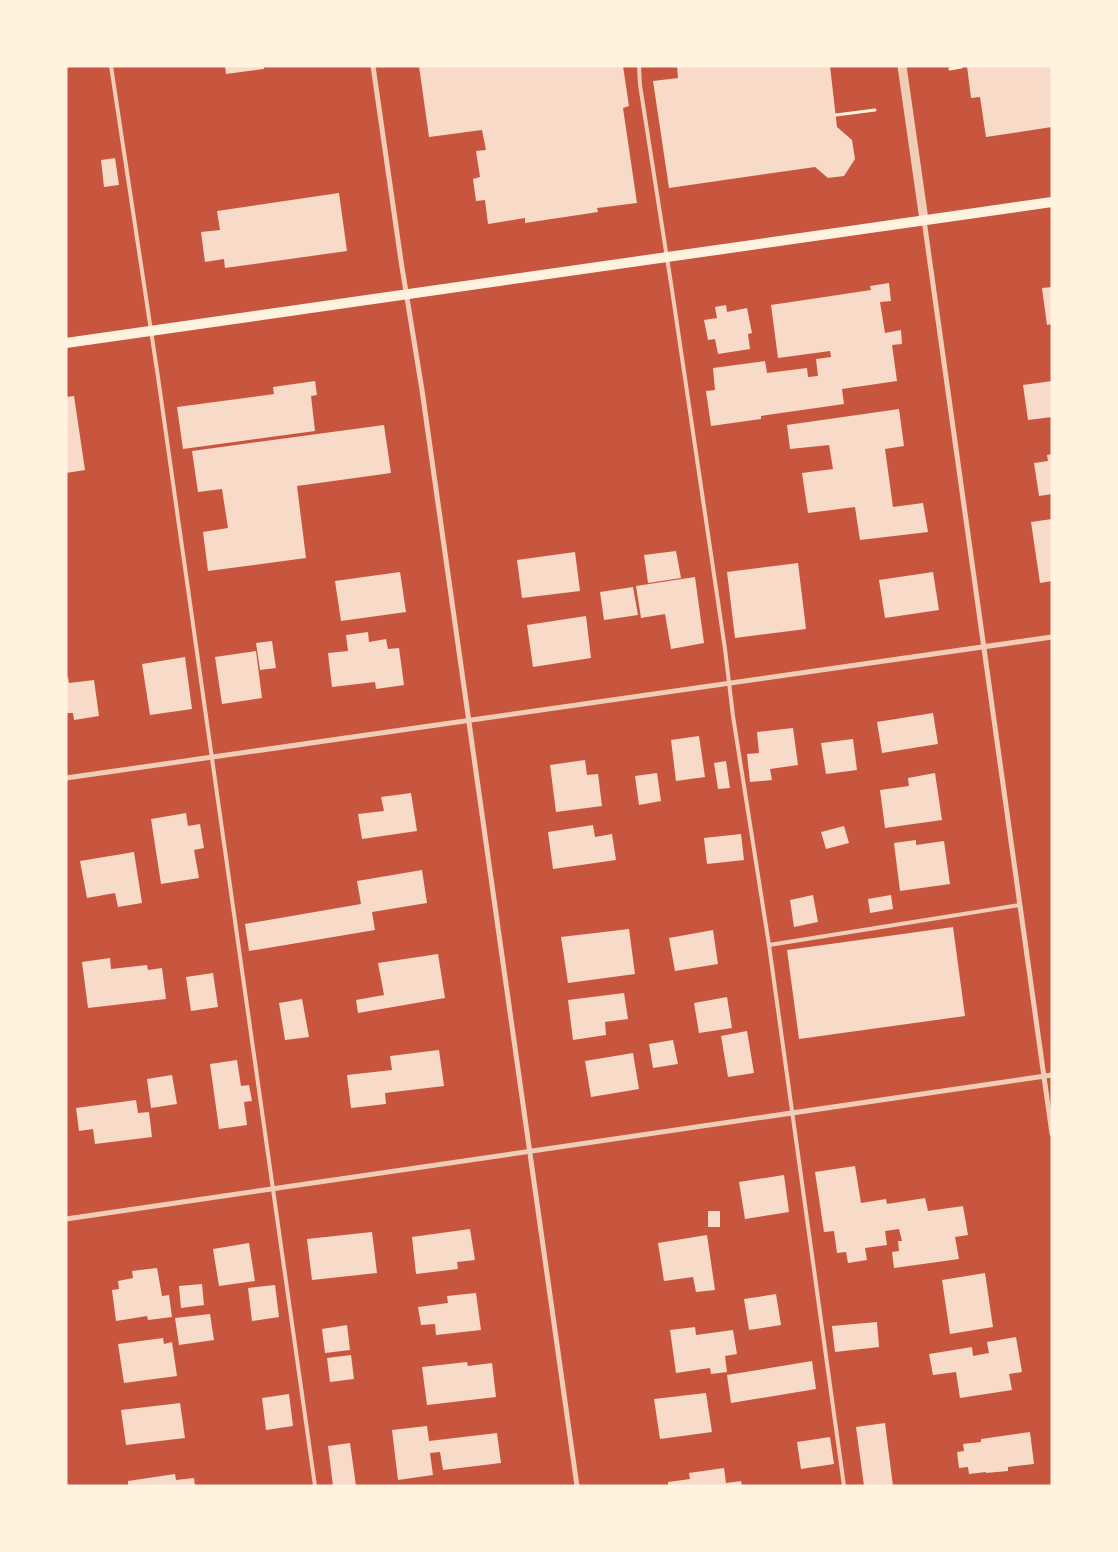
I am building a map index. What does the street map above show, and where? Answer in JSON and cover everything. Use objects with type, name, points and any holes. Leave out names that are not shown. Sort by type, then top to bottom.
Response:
[{"type":"main road","points":[[66,343],[1052,202]]},
{"type":"street","points":[[374,66],[576,1486]]},
{"type":"street","points":[[902,66],[1052,1134]]},
{"type":"street","points":[[66,778],[1052,637]]},
{"type":"street","points":[[66,1219],[1052,1075]]},
{"type":"lane","points":[[111,66],[151,331],[315,1486]]},
{"type":"lane","points":[[639,66],[640,85],[769,945],[844,1486]]},
{"type":"lane","points":[[769,945],[1020,905]]},
{"type":"path","points":[[950,69],[961,67]]},
{"type":"path","points":[[836,115],[875,110]]},
{"type":"building","points":[[225,66],[264,66],[264,69],[226,74]]},
{"type":"building","points":[[419,66],[623,66],[629,106],[623,108],[637,203],[597,208],[598,212],[525,223],[525,218],[488,224],[485,200],[476,201],[473,179],[480,177],[476,151],[486,150],[482,130],[429,137]]},
{"type":"building","points":[[677,66],[830,66],[837,127],[852,140],[855,159],[844,176],[828,178],[815,167],[669,188],[653,81],[678,78]]},
{"type":"building","points":[[967,66],[1052,66],[1052,127],[986,137],[980,97],[971,98]]},
{"type":"building","points":[[115,158],[119,185],[104,187],[101,160]]},
{"type":"building","points":[[339,193],[347,251],[225,268],[224,259],[205,262],[201,232],[220,230],[217,211]]},
{"type":"building","points":[[889,283],[891,301],[880,302],[885,333],[901,330],[902,344],[892,345],[897,381],[842,389],[844,404],[761,416],[761,419],[711,426],[706,391],[715,390],[713,368],[765,361],[767,373],[807,368],[808,377],[818,376],[816,359],[831,357],[830,351],[778,358],[771,305],[871,290],[870,286]]},
{"type":"building","points":[[1052,287],[1052,324],[1047,325],[1042,288]]},
{"type":"building","points":[[726,305],[727,312],[747,308],[752,333],[748,334],[750,349],[718,354],[715,339],[708,340],[704,320],[717,318],[715,307]]},
{"type":"building","points":[[315,381],[317,395],[311,396],[315,431],[183,449],[177,407],[274,394],[273,387]]},
{"type":"building","points":[[1052,381],[1052,417],[1028,420],[1023,385]]},
{"type":"building","points":[[74,396],[85,470],[66,473],[66,397]]},
{"type":"building","points":[[899,409],[904,446],[885,449],[893,507],[923,503],[928,532],[860,540],[855,507],[808,513],[802,473],[833,469],[829,445],[790,449],[787,425]]},
{"type":"building","points":[[384,425],[391,473],[297,486],[306,558],[208,571],[203,532],[228,528],[222,489],[198,492],[192,451]]},
{"type":"building","points":[[1052,454],[1052,494],[1039,496],[1034,463],[1048,461],[1047,455]]},
{"type":"building","points":[[1052,519],[1052,581],[1040,583],[1031,522]]},
{"type":"building","points":[[676,551],[681,578],[648,583],[644,555]]},
{"type":"building","points":[[575,552],[580,591],[522,598],[517,560]]},
{"type":"building","points":[[798,563],[806,629],[735,638],[727,572]]},
{"type":"building","points":[[400,572],[406,612],[341,621],[335,581]]},
{"type":"building","points":[[933,572],[939,610],[885,618],[879,580]]},
{"type":"building","points":[[695,577],[704,643],[671,649],[665,614],[641,618],[636,586]]},
{"type":"building","points":[[633,587],[638,615],[604,620],[600,592]]},
{"type":"building","points":[[586,616],[591,658],[533,667],[527,625]]},
{"type":"building","points":[[368,632],[369,642],[386,639],[388,649],[399,648],[404,685],[376,689],[375,682],[332,687],[328,653],[348,651],[346,635]]},
{"type":"building","points":[[272,641],[276,668],[260,670],[256,643]]},
{"type":"building","points":[[256,651],[262,698],[222,704],[215,657]]},
{"type":"building","points":[[185,657],[192,709],[150,715],[142,664]]},
{"type":"building","points":[[68,677],[69,683],[94,680],[99,716],[74,720],[73,713],[66,713],[66,678]]},
{"type":"building","points":[[933,713],[938,744],[882,753],[877,722]]},
{"type":"building","points":[[793,728],[798,765],[770,769],[772,780],[750,782],[747,754],[759,753],[757,732]]},
{"type":"building","points":[[699,736],[705,777],[676,781],[671,740]]},
{"type":"building","points":[[853,739],[857,770],[826,774],[821,743]]},
{"type":"building","points":[[585,760],[587,775],[598,774],[602,806],[556,812],[550,765]]},
{"type":"building","points":[[726,761],[730,788],[718,789],[714,763]]},
{"type":"building","points":[[657,773],[661,801],[639,805],[635,776]]},
{"type":"building","points":[[935,773],[942,820],[885,828],[880,790],[909,786],[908,778]]},
{"type":"building","points":[[411,793],[417,831],[362,839],[358,814],[384,811],[381,797]]},
{"type":"building","points":[[186,813],[188,826],[200,824],[204,848],[194,850],[199,878],[161,884],[151,819]]},
{"type":"building","points":[[593,825],[595,837],[612,834],[616,860],[553,869],[548,832]]},
{"type":"building","points":[[844,826],[849,843],[826,849],[821,832]]},
{"type":"building","points":[[741,834],[744,860],[707,864],[704,838]]},
{"type":"building","points":[[916,840],[916,845],[944,841],[950,884],[900,891],[894,843]]},
{"type":"building","points":[[134,852],[142,903],[118,907],[115,893],[87,898],[80,861]]},
{"type":"building","points":[[422,870],[427,903],[372,912],[375,930],[249,951],[245,924],[361,904],[357,881]]},
{"type":"building","points":[[813,895],[818,922],[794,927],[790,900]]},
{"type":"building","points":[[891,895],[893,909],[870,913],[868,899]]},
{"type":"building","points":[[953,927],[965,1016],[799,1039],[787,950]]},
{"type":"building","points":[[629,929],[635,974],[568,983],[561,937]]},
{"type":"building","points":[[713,930],[718,964],[675,971],[669,938]]},
{"type":"building","points":[[438,954],[445,998],[358,1013],[356,1000],[384,995],[378,963]]},
{"type":"building","points":[[110,958],[111,969],[147,965],[148,970],[162,968],[166,999],[88,1008],[82,962]]},
{"type":"building","points":[[213,973],[218,1007],[191,1011],[186,977]]},
{"type":"building","points":[[624,993],[628,1019],[605,1022],[606,1035],[573,1040],[568,1000]]},
{"type":"building","points":[[727,997],[732,1028],[699,1033],[694,1003]]},
{"type":"building","points":[[302,999],[309,1037],[285,1040],[279,1003]]},
{"type":"building","points":[[747,1031],[754,1073],[728,1077],[721,1036]]},
{"type":"building","points":[[673,1040],[678,1064],[653,1068],[649,1044]]},
{"type":"building","points":[[439,1050],[444,1086],[385,1093],[386,1104],[351,1108],[347,1075],[392,1070],[390,1056]]},
{"type":"building","points":[[633,1053],[639,1089],[591,1097],[585,1061]]},
{"type":"building","points":[[237,1060],[241,1086],[249,1085],[252,1101],[244,1102],[247,1125],[219,1129],[210,1064]]},
{"type":"building","points":[[172,1075],[177,1104],[151,1108],[147,1079]]},
{"type":"building","points":[[136,1100],[138,1113],[149,1112],[152,1137],[95,1144],[93,1129],[79,1131],[76,1108]]},
{"type":"building","points":[[855,1166],[861,1203],[886,1199],[887,1204],[925,1198],[928,1211],[963,1206],[968,1235],[955,1237],[959,1259],[894,1268],[892,1252],[899,1251],[898,1241],[902,1241],[899,1229],[885,1231],[887,1245],[865,1248],[867,1260],[848,1263],[846,1252],[837,1253],[834,1231],[824,1232],[815,1172]]},
{"type":"building","points":[[784,1175],[789,1212],[745,1219],[739,1182]]},
{"type":"building","points":[[708,1211],[720,1211],[720,1227],[708,1227]]},
{"type":"building","points":[[470,1229],[475,1260],[457,1262],[458,1269],[416,1274],[412,1237]]},
{"type":"building","points":[[372,1232],[377,1273],[312,1280],[307,1239]]},
{"type":"building","points":[[707,1235],[715,1290],[696,1292],[693,1277],[664,1281],[658,1243]]},
{"type":"building","points":[[249,1243],[255,1281],[219,1286],[213,1249]]},
{"type":"building","points":[[157,1268],[162,1296],[169,1295],[172,1317],[148,1320],[147,1316],[116,1321],[112,1290],[119,1289],[118,1281],[133,1278],[132,1271]]},
{"type":"building","points":[[985,1273],[993,1327],[950,1334],[942,1280]]},
{"type":"building","points":[[202,1284],[204,1305],[181,1308],[179,1286]]},
{"type":"building","points":[[275,1285],[279,1317],[252,1321],[248,1288]]},
{"type":"building","points":[[476,1293],[481,1330],[436,1335],[435,1324],[421,1325],[418,1307],[448,1303],[447,1296]]},
{"type":"building","points":[[776,1294],[781,1325],[749,1330],[744,1299]]},
{"type":"building","points":[[210,1314],[214,1340],[179,1345],[175,1318]]},
{"type":"building","points":[[877,1322],[879,1347],[835,1352],[832,1326]]},
{"type":"building","points":[[347,1325],[350,1350],[325,1353],[322,1329]]},
{"type":"building","points":[[695,1327],[696,1335],[733,1330],[737,1354],[725,1356],[727,1372],[711,1374],[710,1368],[676,1373],[670,1330]]},
{"type":"building","points":[[1016,1337],[1022,1372],[1009,1374],[1012,1390],[960,1398],[956,1372],[933,1375],[929,1354],[972,1347],[973,1356],[989,1353],[987,1342]]},
{"type":"building","points":[[163,1338],[164,1344],[172,1342],[177,1376],[124,1383],[118,1344]]},
{"type":"building","points":[[351,1355],[354,1379],[330,1382],[327,1358]]},
{"type":"building","points":[[812,1361],[816,1389],[731,1403],[727,1375]]},
{"type":"building","points":[[467,1362],[468,1366],[492,1363],[496,1397],[427,1405],[422,1367]]},
{"type":"building","points":[[706,1393],[712,1432],[660,1439],[654,1399]]},
{"type":"building","points":[[289,1394],[293,1426],[266,1430],[262,1398]]},
{"type":"building","points":[[180,1403],[185,1438],[126,1445],[121,1410]]},
{"type":"building","points":[[885,1423],[893,1486],[864,1486],[856,1427]]},
{"type":"building","points":[[427,1426],[429,1441],[497,1433],[501,1463],[443,1470],[440,1452],[430,1453],[433,1475],[398,1480],[392,1430]]},
{"type":"building","points":[[1030,1432],[1034,1464],[1008,1467],[1008,1471],[969,1474],[968,1467],[959,1468],[957,1452],[964,1451],[963,1444],[981,1442],[981,1439]]},
{"type":"building","points":[[830,1437],[834,1464],[801,1469],[797,1442]]},
{"type":"building","points":[[350,1443],[356,1486],[333,1486],[328,1446]]},
{"type":"building","points":[[724,1468],[726,1483],[741,1481],[742,1486],[668,1486],[668,1482],[690,1479],[689,1473]]},
{"type":"building","points":[[175,1474],[176,1480],[194,1478],[195,1486],[128,1486],[128,1481]]}]
